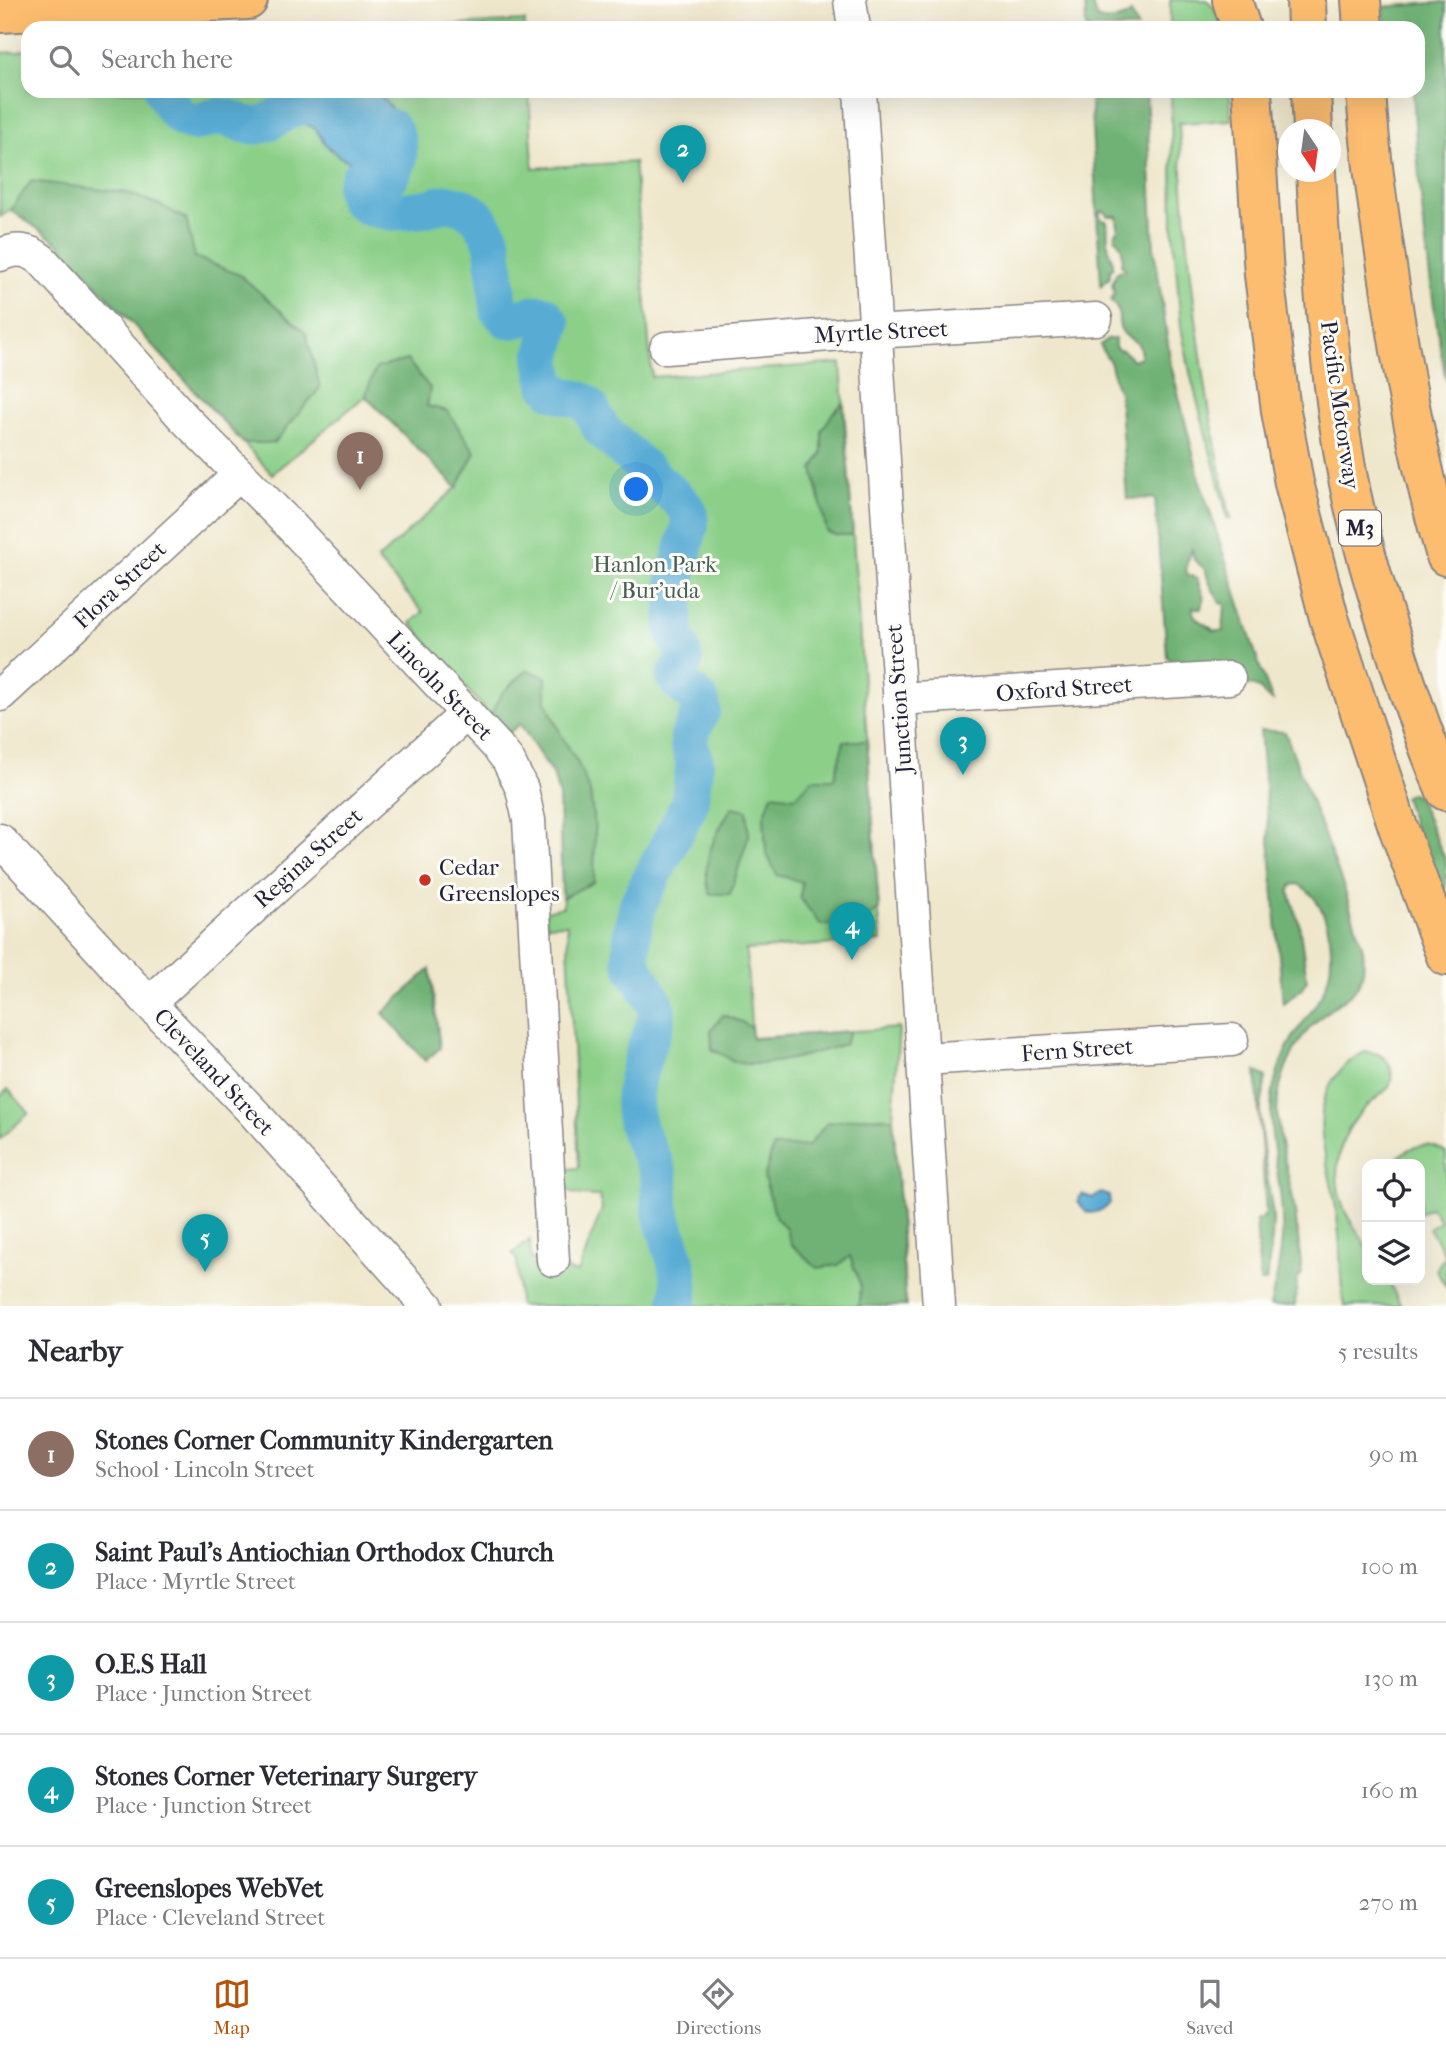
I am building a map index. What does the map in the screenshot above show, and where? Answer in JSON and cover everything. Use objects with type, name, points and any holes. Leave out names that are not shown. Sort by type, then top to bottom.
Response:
[{"type":"main road","points":[[0,13],[248,0]]},
{"type":"main road","points":[[1232,0],[1239,21]]},
{"type":"main road","points":[[1261,0],[1262,21]]},
{"type":"main road","points":[[1253,98],[1264,275],[1281,411],[1294,483],[1329,618],[1402,838],[1446,956]]},
{"type":"main road","points":[[1311,98],[1312,119]]},
{"type":"main road","points":[[1367,98],[1375,192],[1399,346],[1419,449],[1446,556]]},
{"type":"main road","name":"Pacific Motorway","points":[[1317,182],[1331,362],[1348,475],[1384,617],[1446,791]]},
{"type":"street","points":[[850,0],[852,21]]},
{"type":"street","name":"Junction Street","points":[[860,98],[939,1306]]},
{"type":"street","name":"Lincoln Street","points":[[11,252],[34,254],[42,260],[184,418],[289,523],[508,760],[522,789],[528,813],[553,1260]]},
{"type":"street","name":"Myrtle Street","points":[[666,348],[776,338],[1096,319]]},
{"type":"street","name":"Flora Street","points":[[0,695],[239,475]]},
{"type":"street","name":"Oxford Street","points":[[899,699],[1229,678]]},
{"type":"street","name":"Regina Street","points":[[149,1003],[467,713]]},
{"type":"street","name":"Cleveland Street","points":[[0,840],[254,1113],[427,1306]]},
{"type":"street","name":"Fern Street","points":[[923,1059],[1232,1040]]},
{"type":"green space","points":[[1085,0],[1090,0],[1098,19],[1116,20],[1131,13],[1135,21],[1086,21]]},
{"type":"green space","points":[[1170,0],[1207,0],[1221,21],[1170,21]]},
{"type":"green space","points":[[1446,2],[1446,381],[1429,273],[1413,98],[1425,98],[1425,21],[1386,21],[1383,7]]},
{"type":"green space","name":"Hanlon Park / Bur'uda","points":[[21,51],[21,98],[529,98],[533,168],[634,162],[652,377],[841,363],[881,941],[746,950],[752,1038],[899,1028],[893,1118],[906,1306],[519,1306],[517,1260],[512,1254],[530,1240],[531,1259],[578,1273],[602,1209],[600,1196],[578,1194],[567,1189],[560,1178],[559,1170],[579,1168],[567,924],[547,925],[545,911],[563,907],[559,796],[554,777],[520,724],[506,735],[411,623],[423,612],[377,560],[457,487],[365,396],[272,474],[57,242],[11,210],[0,217],[0,53]]},
{"type":"green space","points":[[1090,98],[1146,98],[1154,247],[1171,365],[1200,481],[1273,701],[1256,687],[1245,685],[1238,676],[1194,677],[1167,657],[1155,498],[1127,499],[1119,392],[1110,362],[1100,345],[1107,339],[1115,339],[1115,347],[1118,350],[1124,351],[1133,360],[1140,357],[1137,344],[1122,331],[1117,309],[1111,301],[1114,293],[1112,284],[1117,272],[1125,269],[1121,264],[1122,249],[1115,238],[1118,230],[1117,216],[1108,216],[1102,211],[1099,214],[1102,220],[1107,221],[1108,248],[1113,261],[1110,277],[1101,286]],"holes":[[[1192,549],[1194,560],[1205,569],[1220,603],[1225,604],[1223,631],[1214,631],[1193,612],[1193,607],[1201,609],[1204,598],[1197,578],[1187,575],[1186,566]]]},
{"type":"green space","points":[[1171,98],[1230,98],[1231,120],[1179,123],[1196,322],[1211,421],[1231,519],[1228,519],[1191,377],[1181,327],[1173,229]]},
{"type":"green space","points":[[31,181],[127,193],[160,205],[186,219],[195,257],[240,275],[306,333],[320,388],[274,443],[243,443],[57,242],[11,210]]},
{"type":"green space","points":[[407,360],[430,388],[427,406],[447,411],[475,452],[457,488],[365,396],[376,368]]},
{"type":"green space","points":[[843,403],[853,535],[827,532],[813,469],[822,453],[822,430]]},
{"type":"green space","points":[[527,670],[546,677],[546,701],[590,792],[595,830],[594,882],[562,898],[559,796],[554,777],[520,724],[506,735],[490,717],[501,694]]},
{"type":"green space","points":[[1260,730],[1285,732],[1344,888],[1363,949],[1364,964],[1359,983],[1354,990],[1303,1036],[1290,1059],[1278,1094],[1278,1126],[1294,1204],[1302,1274],[1297,1279],[1295,1306],[1270,1306],[1282,1239],[1281,1199],[1271,1130],[1272,1095],[1287,1048],[1323,991],[1330,970],[1331,948],[1328,926],[1320,906],[1307,890],[1298,884],[1292,885],[1289,891],[1299,923],[1307,980],[1301,989],[1283,1004]]},
{"type":"green space","points":[[844,741],[867,741],[879,910],[860,923],[821,925],[800,898],[802,882],[777,875],[766,853],[764,817],[772,794],[796,797],[812,779],[834,779]]},
{"type":"green space","points":[[1411,793],[1417,795],[1446,861],[1446,922],[1404,797]]},
{"type":"green space","points":[[732,807],[747,810],[749,835],[730,894],[710,894],[707,882],[708,859],[720,827]]},
{"type":"green space","points":[[430,969],[440,1048],[425,1061],[383,1013]]},
{"type":"green space","points":[[723,1015],[751,1028],[752,1039],[850,1031],[845,1044],[791,1059],[747,1064],[733,1061],[712,1049],[711,1030]]},
{"type":"green space","points":[[1365,1052],[1379,1055],[1388,1062],[1392,1073],[1389,1087],[1364,1109],[1344,1138],[1337,1173],[1340,1197],[1362,1240],[1362,1285],[1390,1285],[1401,1306],[1345,1306],[1342,1293],[1337,1215],[1323,1146],[1322,1112],[1333,1080],[1356,1057]]},
{"type":"green space","points":[[1256,1071],[1266,1077],[1260,1114],[1273,1216],[1266,1282],[1260,1282],[1256,1220],[1266,1213]]},
{"type":"green space","points":[[8,1089],[29,1113],[0,1139],[0,1097]]},
{"type":"green space","points":[[863,1117],[893,1118],[906,1306],[858,1306],[861,1287],[850,1256],[838,1265],[817,1268],[791,1244],[786,1228],[776,1218],[764,1178],[773,1147],[808,1146],[827,1123]]},
{"type":"green space","points":[[1428,1145],[1446,1153],[1446,1287],[1436,1270],[1445,1255],[1429,1228],[1440,1221],[1431,1207],[1425,1210],[1425,1159],[1397,1159],[1408,1150]]},
{"type":"water","points":[[340,98],[382,98],[400,119],[405,143],[401,168],[391,175],[380,162],[354,163],[338,156],[326,145],[315,128],[292,118],[265,123],[284,108],[297,102]]},
{"type":"water","points":[[1100,1193],[1109,1196],[1110,1203],[1099,1211],[1086,1212],[1078,1202],[1082,1194],[1093,1198]]},
{"type":"waterway","points":[[167,98],[176,112],[192,122],[220,117],[257,125],[294,108],[314,106]]},
{"type":"waterway","points":[[391,128],[398,145],[394,170],[391,175],[360,177],[355,188],[358,199],[368,207],[392,212],[448,203],[466,208],[478,217],[493,245],[499,310],[508,320],[544,314],[552,325],[543,358],[547,384],[555,392],[585,402],[601,429],[688,511],[690,524],[675,581],[674,632],[684,662],[675,676],[678,682],[700,700],[702,709],[689,736],[695,762],[689,805],[638,904],[631,958],[657,1011],[642,1059],[634,1103],[637,1127],[658,1174],[661,1212],[678,1270],[677,1306]]},
{"type":"place","name":"Saint Paul's Antiochian Orthodox Church","points":[[683,183]]},
{"type":"place","name":"Stones Corner Community Kindergarten","points":[[360,490]]},
{"type":"place","name":"O.E.S Hall","points":[[963,775]]},
{"type":"place","name":"Cedar Greenslopes","points":[[425,880]]},
{"type":"place","name":"Stones Corner Veterinary Surgery","points":[[852,960]]},
{"type":"place","name":"Greenslopes WebVet","points":[[205,1272]]}]
